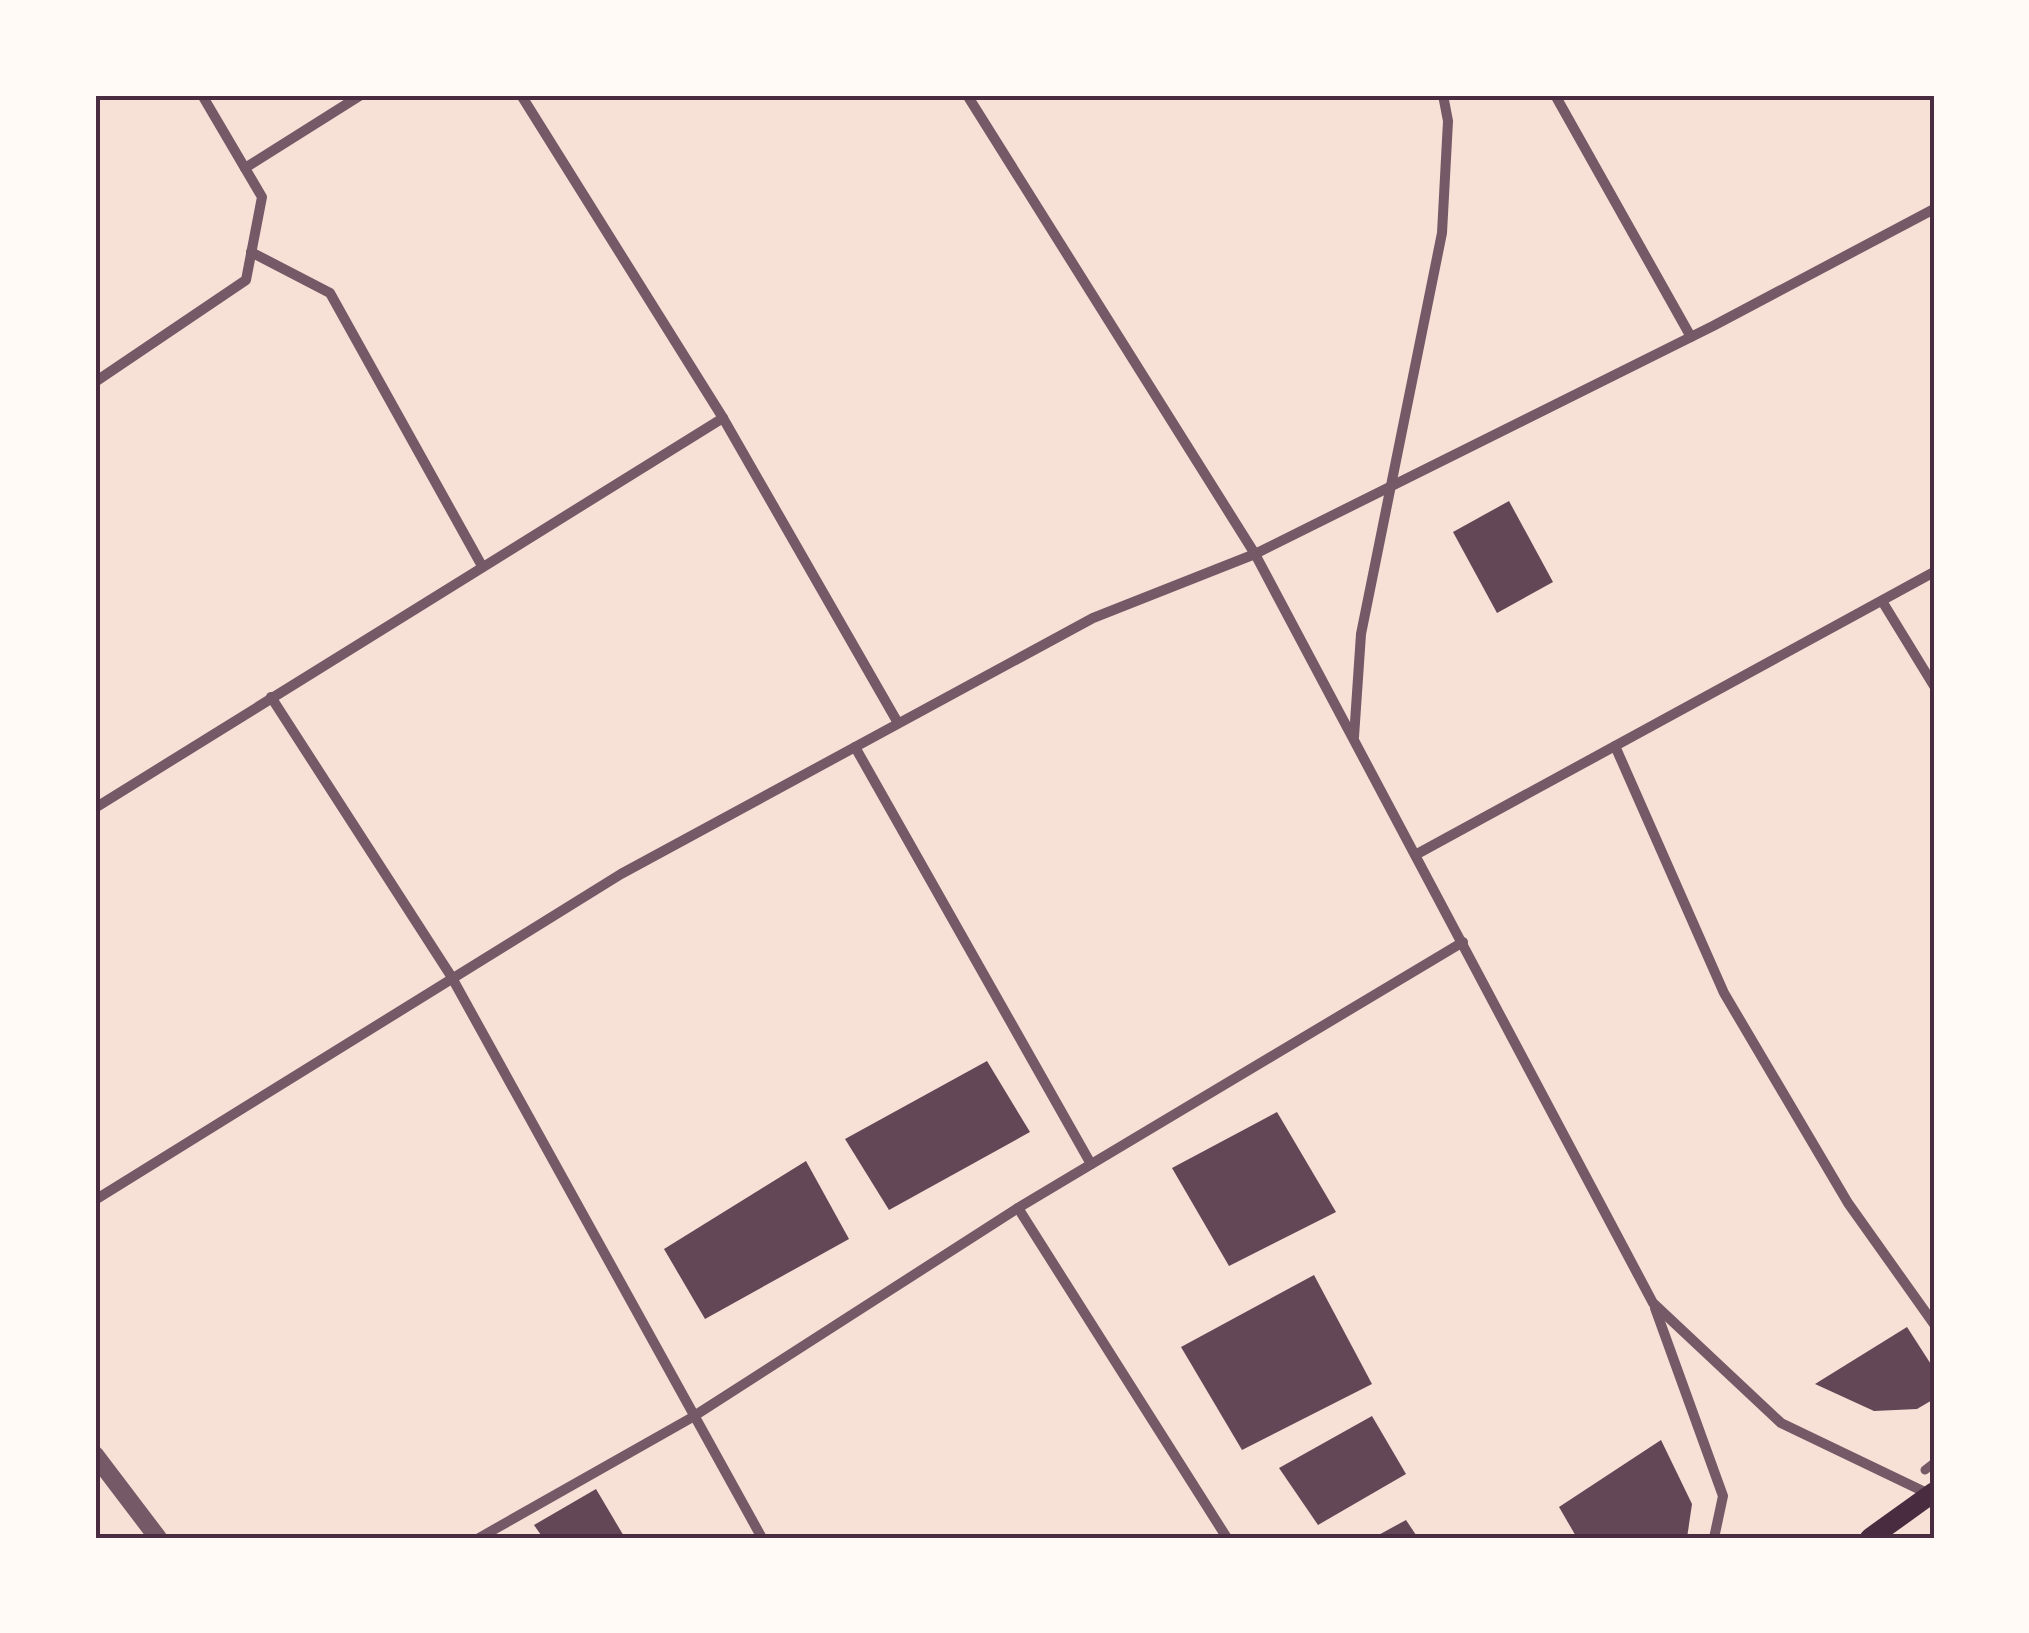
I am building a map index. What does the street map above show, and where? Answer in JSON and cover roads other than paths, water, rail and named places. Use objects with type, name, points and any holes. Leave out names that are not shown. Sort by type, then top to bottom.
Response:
[{"type":"main road","points":[[1870,1538],[1932,1493]]},
{"type":"street","points":[[95,382],[246,280],[262,197],[202,95]]},
{"type":"street","points":[[245,168],[360,95]]},
{"type":"street","points":[[521,95],[724,418],[898,723]]},
{"type":"street","points":[[967,95],[1255,554],[1653,1302],[1722,1496],[1714,1538]]},
{"type":"street","points":[[1354,738],[1361,634],[1442,234],[1448,122],[1444,95]]},
{"type":"street","points":[[1555,95],[1691,337]]},
{"type":"street","points":[[95,1200],[621,874],[1092,618],[1255,554],[1691,337],[1934,209]]},
{"type":"street","points":[[251,252],[330,293],[482,566]]},
{"type":"street","points":[[95,808],[724,418]]},
{"type":"street","points":[[1417,854],[1934,572]]},
{"type":"street","points":[[1882,601],[1934,686]]},
{"type":"street","points":[[271,697],[451,976],[692,1418],[762,1538]]},
{"type":"street","points":[[1615,746],[1724,993],[1848,1204],[1934,1324]]},
{"type":"street","points":[[855,747],[1092,1164]]},
{"type":"street","points":[[480,1538],[692,1418],[1018,1208],[1463,942]]},
{"type":"street","points":[[1018,1208],[1226,1538]]},
{"type":"street","points":[[1653,1302],[1782,1423],[1932,1493]]},
{"type":"street","points":[[95,1455],[158,1538]]}]
